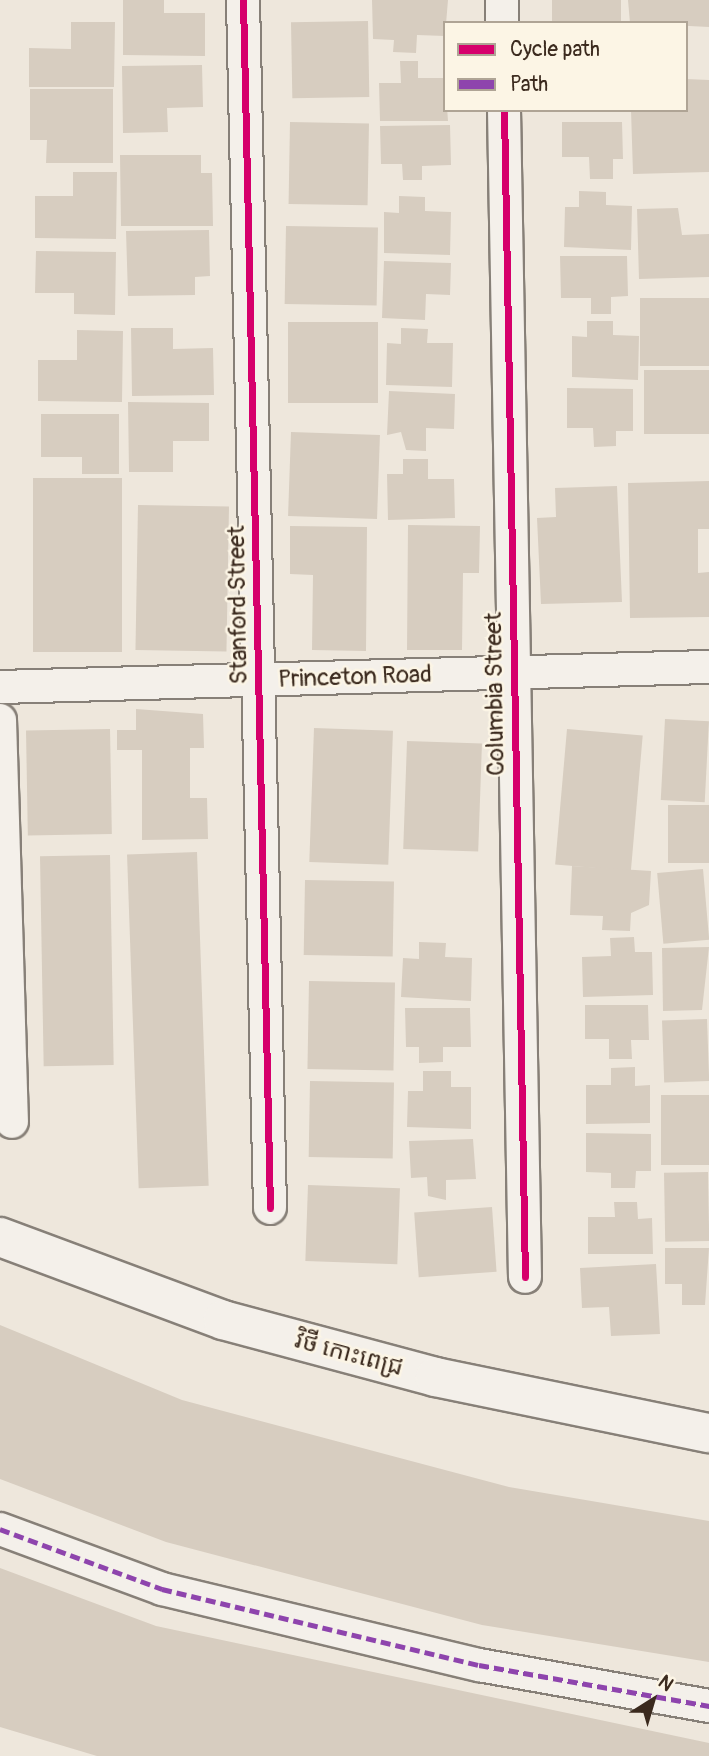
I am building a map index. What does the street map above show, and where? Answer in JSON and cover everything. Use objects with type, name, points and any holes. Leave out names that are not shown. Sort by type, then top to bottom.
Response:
[{"type":"main road","name":"វិថី កោះពេជ្រ","points":[[0,1237],[237,1323],[435,1377],[709,1433]]},
{"type":"street","name":"Stanford Street","points":[[243,0],[270,1209]]},
{"type":"street","points":[[502,0],[502,21]]},
{"type":"street","name":"Columbia Street","points":[[504,112],[525,1277]]},
{"type":"street","name":"Princeton Road","points":[[0,687],[709,667]]},
{"type":"street","points":[[0,720],[12,1122]]},
{"type":"street","points":[[0,1529],[162,1589],[479,1665],[709,1706]]},
{"type":"building","points":[[123,0],[164,0],[164,13],[205,13],[205,56],[123,55]]},
{"type":"building","points":[[372,0],[448,0],[443,36],[417,35],[416,53],[393,52],[394,40],[373,39]]},
{"type":"building","points":[[552,0],[621,0],[621,21],[552,21]]},
{"type":"building","points":[[628,0],[709,0],[709,27],[688,26],[688,21],[630,21]]},
{"type":"building","points":[[368,21],[369,97],[292,98],[291,22]]},
{"type":"building","points":[[71,22],[115,22],[114,87],[29,87],[29,48],[71,49]]},
{"type":"building","points":[[400,61],[418,61],[418,78],[443,78],[443,112],[447,112],[448,121],[380,121],[379,83],[401,83]]},
{"type":"building","points":[[202,65],[203,107],[167,108],[168,132],[123,133],[122,66]]},
{"type":"building","points":[[688,79],[709,80],[709,172],[633,174],[631,112],[688,112]]},
{"type":"building","points":[[30,89],[113,89],[113,163],[46,163],[47,140],[30,140]]},
{"type":"building","points":[[290,122],[369,123],[368,205],[289,204]]},
{"type":"building","points":[[562,122],[622,122],[623,159],[613,159],[613,179],[590,179],[589,157],[562,157]]},
{"type":"building","points":[[450,125],[451,165],[422,166],[422,180],[403,180],[402,164],[381,164],[380,126]]},
{"type":"building","points":[[120,155],[201,155],[201,173],[212,173],[213,226],[121,226]]},
{"type":"building","points":[[73,172],[117,172],[116,239],[35,238],[35,196],[73,196]]},
{"type":"building","points":[[579,191],[606,192],[606,205],[632,206],[631,250],[564,247],[565,207],[579,207]]},
{"type":"building","points":[[399,196],[425,197],[425,211],[451,212],[450,255],[384,253],[384,212],[399,213]]},
{"type":"building","points":[[678,208],[682,235],[709,234],[709,277],[639,279],[637,209]]},
{"type":"building","points":[[286,226],[378,228],[377,306],[285,304]]},
{"type":"building","points":[[209,230],[210,276],[195,277],[195,295],[128,296],[126,231]]},
{"type":"building","points":[[36,251],[116,252],[115,315],[74,314],[74,293],[35,293]]},
{"type":"building","points":[[560,256],[627,256],[628,296],[611,297],[611,314],[591,314],[591,298],[561,298]]},
{"type":"building","points":[[384,261],[451,263],[450,295],[426,294],[425,320],[382,318]]},
{"type":"building","points":[[640,298],[709,298],[709,366],[640,366]]},
{"type":"building","points":[[587,321],[613,321],[613,335],[639,336],[638,380],[572,377],[572,336],[587,337]]},
{"type":"building","points":[[288,322],[378,322],[378,403],[288,403]]},
{"type":"building","points":[[131,328],[173,328],[173,349],[213,348],[214,395],[132,396]]},
{"type":"building","points":[[401,328],[428,329],[427,343],[453,343],[452,387],[386,385],[387,343],[401,344]]},
{"type":"building","points":[[77,330],[123,331],[122,402],[38,401],[38,360],[77,360]]},
{"type":"building","points":[[644,370],[709,370],[709,434],[644,434]]},
{"type":"building","points":[[567,388],[633,389],[633,431],[616,431],[616,446],[594,447],[593,428],[567,428]]},
{"type":"building","points":[[389,391],[455,394],[454,429],[426,428],[426,451],[406,450],[401,432],[387,435]]},
{"type":"building","points":[[128,402],[209,403],[209,441],[173,441],[173,472],[129,472]]},
{"type":"building","points":[[41,414],[119,414],[119,474],[82,474],[82,457],[41,457]]},
{"type":"building","points":[[291,432],[380,435],[377,519],[288,516]]},
{"type":"building","points":[[403,459],[428,459],[428,479],[454,479],[455,518],[388,520],[387,474],[403,474]]},
{"type":"building","points":[[33,478],[122,478],[122,652],[33,652]]},
{"type":"building","points":[[709,481],[709,529],[698,529],[698,573],[709,572],[709,617],[630,618],[628,483]]},
{"type":"building","points":[[617,486],[622,602],[541,604],[537,518],[556,517],[555,488]]},
{"type":"building","points":[[138,505],[229,507],[226,652],[135,650]]},
{"type":"building","points":[[408,525],[480,526],[479,573],[463,573],[462,650],[407,650]]},
{"type":"building","points":[[290,526],[367,527],[366,651],[312,650],[313,575],[290,574]]},
{"type":"building","points":[[136,709],[203,714],[204,748],[190,748],[190,798],[207,798],[208,839],[142,840],[142,750],[117,750],[117,730],[136,730]]},
{"type":"building","points":[[665,719],[709,721],[705,802],[661,800]]},
{"type":"building","points":[[314,728],[393,731],[388,865],[309,862]]},
{"type":"building","points":[[110,729],[112,834],[28,835],[26,730]]},
{"type":"building","points":[[567,729],[643,736],[631,871],[555,864]]},
{"type":"building","points":[[407,741],[482,744],[478,852],[403,849]]},
{"type":"building","points":[[668,805],[709,805],[709,863],[668,863]]},
{"type":"building","points":[[197,852],[209,1186],[139,1188],[127,854]]},
{"type":"building","points":[[110,855],[114,1065],[44,1066],[40,856]]},
{"type":"building","points":[[572,866],[651,871],[649,905],[631,913],[630,931],[602,930],[603,916],[570,915]]},
{"type":"building","points":[[703,869],[709,940],[663,944],[657,873]]},
{"type":"building","points":[[305,880],[394,882],[393,957],[304,955]]},
{"type":"building","points":[[634,937],[635,952],[652,952],[653,995],[583,997],[582,957],[611,956],[610,938]]},
{"type":"building","points":[[419,942],[446,943],[445,957],[472,958],[471,1001],[401,997],[403,958],[419,959]]},
{"type":"building","points":[[709,947],[702,1010],[663,1011],[662,948]]},
{"type":"building","points":[[309,981],[395,983],[393,1070],[307,1069]]},
{"type":"building","points":[[585,1005],[648,1005],[649,1040],[631,1040],[632,1059],[609,1059],[609,1039],[585,1039]]},
{"type":"building","points":[[405,1008],[470,1008],[471,1047],[443,1047],[443,1062],[419,1063],[419,1047],[406,1047]]},
{"type":"building","points":[[707,1019],[709,1081],[664,1083],[662,1021]]},
{"type":"building","points":[[635,1067],[635,1086],[650,1085],[650,1123],[586,1124],[586,1085],[611,1085],[611,1068]]},
{"type":"building","points":[[423,1071],[451,1071],[451,1087],[471,1087],[471,1129],[407,1127],[408,1091],[423,1091]]},
{"type":"building","points":[[310,1081],[394,1082],[393,1158],[309,1157]]},
{"type":"building","points":[[661,1095],[709,1095],[709,1165],[661,1165]]},
{"type":"building","points":[[586,1133],[651,1134],[651,1171],[636,1171],[635,1188],[611,1188],[611,1173],[586,1172]]},
{"type":"building","points":[[473,1139],[476,1179],[446,1180],[446,1200],[428,1196],[427,1177],[411,1178],[409,1141]]},
{"type":"building","points":[[708,1172],[709,1241],[665,1242],[664,1173]]},
{"type":"building","points":[[308,1185],[400,1188],[397,1264],[305,1261]]},
{"type":"building","points":[[614,1202],[637,1202],[638,1219],[652,1218],[653,1254],[588,1254],[588,1217],[615,1217]]},
{"type":"building","points":[[492,1207],[497,1272],[419,1277],[414,1212]]},
{"type":"building","points":[[665,1248],[709,1248],[705,1305],[682,1305],[682,1284],[665,1284]]},
{"type":"building","points":[[656,1264],[660,1334],[611,1336],[609,1307],[582,1308],[580,1268]]},
{"type":"building","points":[[0,1325],[182,1400],[509,1487],[709,1521],[709,1662],[482,1625],[166,1542],[0,1479]]},
{"type":"building","points":[[0,1568],[156,1626],[709,1743],[709,1756],[97,1756],[0,1727]]},
{"type":"marked path","points":[[0,1529],[162,1589],[479,1665],[709,1706]]},
{"type":"cycle path","points":[[243,0],[270,1208]]},
{"type":"cycle path","points":[[504,112],[525,1277]]}]
